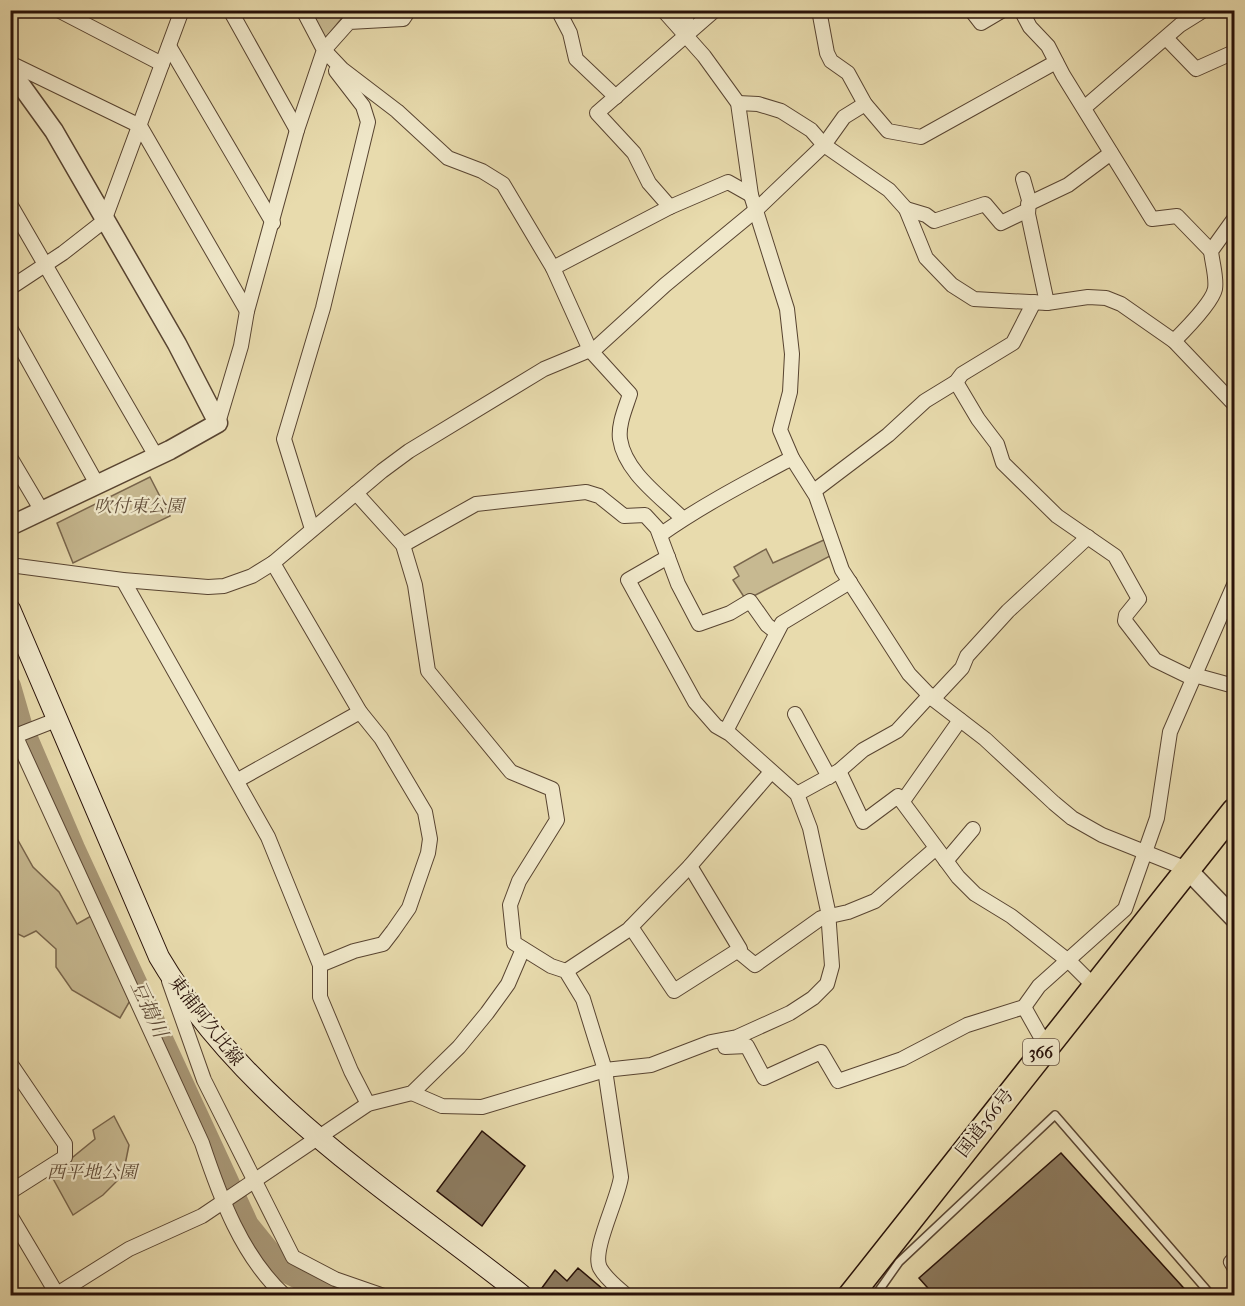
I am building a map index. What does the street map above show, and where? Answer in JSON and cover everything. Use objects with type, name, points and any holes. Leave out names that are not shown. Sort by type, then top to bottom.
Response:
[{"type":"highway","name":"国道366号","points":[[860,1293],[1046,1046],[1234,811]]},
{"type":"main road","name":"東浦阿久比線","points":[[10,609],[51,722],[166,971],[179,992],[217,1041],[257,1084],[317,1137],[523,1296]]},
{"type":"street","points":[[58,10],[162,64]]},
{"type":"street","points":[[10,288],[47,264],[104,221],[182,10]]},
{"type":"street","points":[[231,10],[297,130]]},
{"type":"street","points":[[303,10],[324,50],[363,106],[368,122],[323,308],[284,439],[312,529]]},
{"type":"street","points":[[10,526],[156,456],[218,423],[241,346],[247,311],[297,130],[324,50],[349,22],[403,19],[409,10]]},
{"type":"street","points":[[558,10],[570,33],[576,59],[616,97]]},
{"type":"street","points":[[663,10],[704,56],[738,103],[751,195],[787,309],[792,354],[790,392],[780,430],[792,458],[814,491],[842,570],[909,674],[932,697],[1072,818],[1102,835],[1187,869],[1234,918]]},
{"type":"street","points":[[686,10],[687,38]]},
{"type":"street","points":[[670,207],[649,183],[634,153],[597,113],[687,38],[716,10]]},
{"type":"street","points":[[819,10],[827,53],[831,61],[848,73],[865,104],[888,131],[918,138],[1056,62]]},
{"type":"street","points":[[971,10],[981,22],[1003,10]]},
{"type":"street","points":[[1021,10],[1030,27],[1048,46],[1152,219],[1177,216],[1211,250],[1215,289],[1186,329],[1174,341]]},
{"type":"street","points":[[1084,108],[1166,38],[1187,15],[1204,10]]},
{"type":"street","points":[[1166,38],[1196,69],[1234,52]]},
{"type":"street","points":[[169,46],[273,223]]},
{"type":"street","points":[[324,50],[342,69],[397,111],[448,158],[482,171],[503,184],[553,268],[590,350],[630,393],[621,422],[620,438],[630,462],[640,476],[682,518]]},
{"type":"street","points":[[10,63],[140,126],[247,311]]},
{"type":"street","points":[[319,66],[331,72],[351,90]]},
{"type":"street","points":[[10,70],[54,131],[177,344],[218,423]]},
{"type":"street","points":[[738,103],[758,104],[781,111],[811,129],[824,145],[868,173],[889,190],[906,209],[926,258],[952,285],[974,299],[1040,303],[1088,297],[1106,298],[1135,311],[1174,341],[1234,404]]},
{"type":"street","points":[[10,565],[123,580],[208,587],[224,586],[252,576],[273,563],[410,451],[544,369],[597,347],[665,285],[756,210],[824,145],[844,117],[865,104]]},
{"type":"street","points":[[906,209],[926,215],[934,221],[984,204],[1001,223],[1068,185],[1111,153]]},
{"type":"street","points":[[814,491],[888,435],[925,400],[1013,343],[1040,303],[1023,179]]},
{"type":"street","points":[[553,268],[670,207],[728,182],[751,195]]},
{"type":"street","points":[[10,204],[47,264],[156,456]]},
{"type":"street","points":[[1211,250],[1234,219]]},
{"type":"street","points":[[10,328],[97,484]]},
{"type":"street","points":[[956,382],[997,444],[1003,463],[1036,498],[1115,556],[1139,598],[1126,615],[1125,621],[1155,660],[1193,677],[1234,686]]},
{"type":"street","points":[[10,457],[42,511]]},
{"type":"street","points":[[660,535],[682,518],[691,516],[792,458]]},
{"type":"street","points":[[402,545],[476,504],[586,492],[599,496],[624,516],[645,515],[657,528],[699,624],[730,613],[750,601],[767,626],[776,632]]},
{"type":"street","points":[[356,493],[402,545],[415,585],[428,670],[511,772],[552,789],[557,820],[519,881],[510,905],[514,943],[551,966],[566,971],[583,999],[605,1071],[621,1177],[619,1193],[597,1254],[599,1266],[607,1278],[627,1296]]},
{"type":"street","points":[[797,794],[834,774],[863,750],[897,731],[962,668],[967,656],[1008,611],[1088,537]]},
{"type":"street","points":[[412,1094],[442,1106],[482,1107],[605,1071],[651,1065],[711,1042],[737,1037],[790,1012],[820,992],[827,984],[832,966],[829,918],[810,828],[797,794],[726,731],[716,726],[695,702],[628,580],[668,557]]},
{"type":"street","points":[[273,563],[360,712],[381,738],[425,812],[430,839],[428,853],[409,908],[383,944],[354,951],[320,965]]},
{"type":"street","points":[[123,580],[238,780],[268,837],[320,965],[320,997],[351,1071],[368,1104]]},
{"type":"street","points":[[726,731],[782,623],[850,582]]},
{"type":"street","points":[[691,1051],[744,1045],[749,1048],[764,1078],[821,1052],[837,1081],[931,1047],[967,1025],[1023,1007],[1039,986],[1066,960],[1125,909],[1143,851],[1157,818],[1170,732],[1234,585]]},
{"type":"street","points":[[238,780],[360,712]]},
{"type":"street","points":[[795,714],[863,822],[898,796],[946,861],[975,894],[1011,916],[1066,960],[1094,986]]},
{"type":"street","points":[[903,801],[960,720]]},
{"type":"street","points":[[51,722],[13,736],[202,1143],[223,1203],[268,1280],[285,1296]]},
{"type":"street","points":[[566,971],[631,927],[690,866],[771,772]]},
{"type":"street","points":[[946,861],[973,829]]},
{"type":"street","points":[[738,951],[755,965],[821,918],[829,918],[875,901],[936,848]]},
{"type":"street","points":[[690,866],[740,949],[738,951]]},
{"type":"street","points":[[631,927],[674,991],[738,951]]},
{"type":"street","points":[[10,1215],[16,1239],[55,1295],[129,1249],[202,1216],[368,1104],[412,1094],[459,1047],[487,1013],[508,984],[523,949]]},
{"type":"street","points":[[166,971],[178,1011],[204,1080],[292,1257],[335,1279],[384,1296]]},
{"type":"street","points":[[1023,1007],[1046,1046]]},
{"type":"street","points":[[10,1063],[65,1144],[65,1157],[10,1192]]},
{"type":"street","points":[[1234,1259],[1231,1262],[1234,1267]]},
{"type":"lane","points":[[860,1293],[899,1262],[1055,1115],[1212,1296]]},
{"type":"green space","points":[[310,11],[401,11],[346,13],[325,39]]},
{"type":"green space","name":"吹付東公園","points":[[150,477],[170,516],[73,563],[57,523]]},
{"type":"green space","points":[[826,539],[832,555],[746,600],[733,580],[739,576],[734,567],[766,549],[773,563]]},
{"type":"green space","points":[[10,826],[33,867],[59,892],[77,924],[91,916],[131,999],[120,1018],[72,990],[56,967],[56,949],[36,931],[24,937],[14,932],[10,902]]},
{"type":"green space","name":"西平地公園","points":[[114,1116],[129,1145],[123,1175],[103,1195],[73,1215],[51,1175],[95,1139],[93,1130]]},
{"type":"building","points":[[482,1131],[525,1166],[482,1226],[437,1191]]},
{"type":"building","points":[[1061,1153],[1191,1296],[935,1296],[919,1278]]},
{"type":"building","points":[[578,1268],[611,1296],[536,1296],[555,1270],[567,1281]]},
{"type":"waterway","name":"豆搗川","points":[[10,686],[21,724],[74,848],[248,1225],[286,1272],[334,1296]]}]
